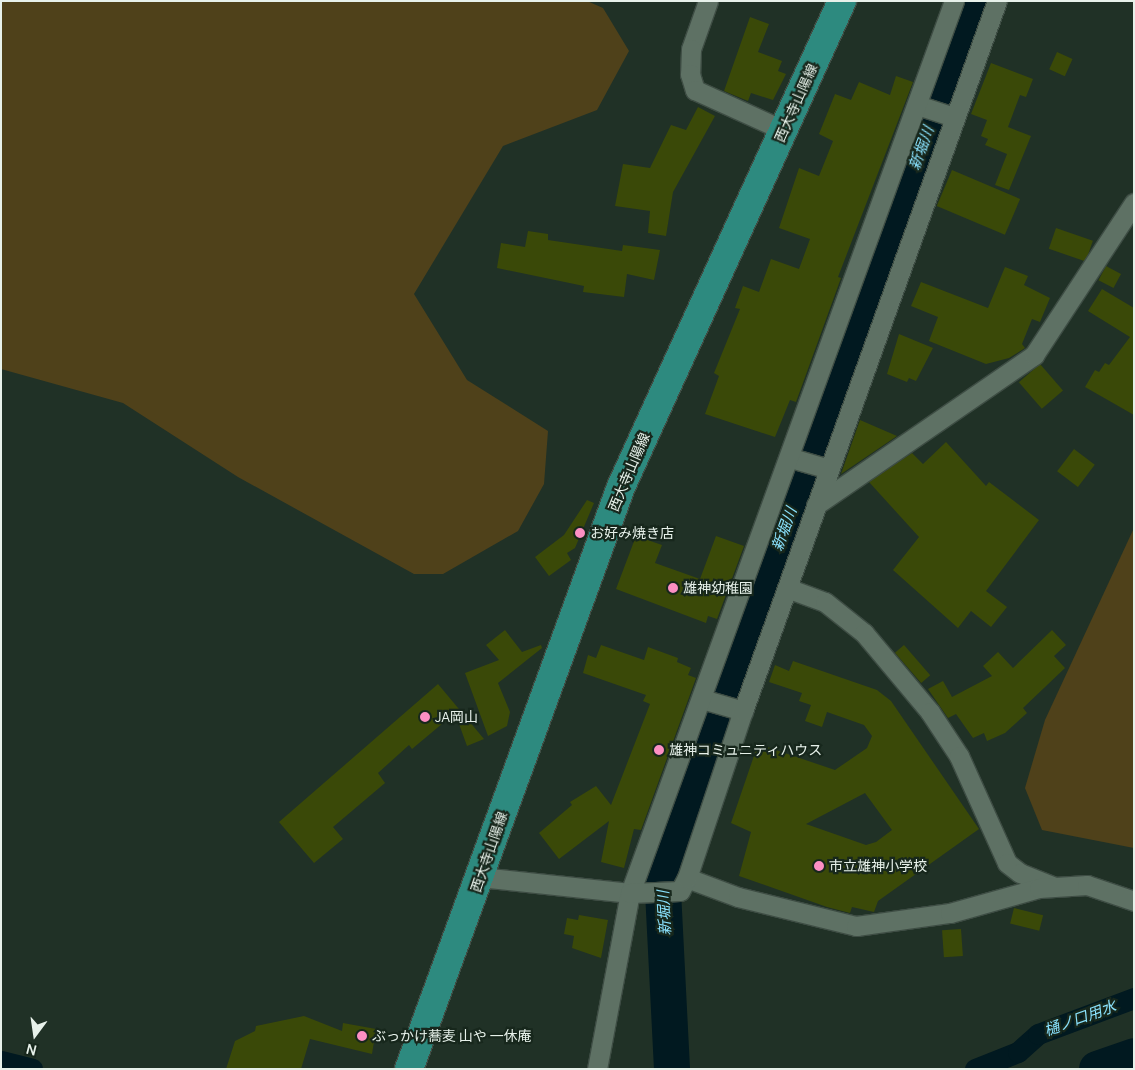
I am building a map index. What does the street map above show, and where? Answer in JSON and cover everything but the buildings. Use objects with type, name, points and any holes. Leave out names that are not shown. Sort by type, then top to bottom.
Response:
[{"type":"main road","name":"西大寺山陽線","points":[[409,1069],[621,487],[842,1]]},
{"type":"street","points":[[708,1],[691,49],[690,74],[695,90],[783,130]]},
{"type":"street","points":[[597,1069],[634,893],[795,459],[920,106],[954,1]]},
{"type":"street","points":[[683,884],[738,710],[787,588],[816,505],[825,468],[949,115],[997,1]]},
{"type":"street","points":[[920,106],[949,115]]},
{"type":"street","points":[[816,505],[1034,355],[1134,203]]},
{"type":"street","points":[[795,459],[825,468]]},
{"type":"street","points":[[787,588],[825,602],[864,633],[930,712],[959,756],[1006,862],[1020,873],[1056,887]]},
{"type":"street","points":[[706,700],[738,710]]},
{"type":"street","points":[[480,878],[634,893],[683,884],[856,926],[950,913],[1056,887],[1087,885],[1134,901]]},
{"type":"shaded area","points":[[1,1],[587,1],[603,8],[629,51],[597,110],[503,146],[414,294],[467,380],[548,431],[544,484],[518,531],[443,574],[414,574],[238,477],[123,403],[1,369]]},
{"type":"shaded area","points":[[1134,528],[1134,848],[1042,830],[1025,788],[1045,720]]},
{"type":"waterway","name":"新堀川","points":[[672,1069],[662,870],[974,1]]},
{"type":"waterway","name":"樋ノ口用水","points":[[975,1069],[1018,1052],[1038,1034],[1134,998]]},
{"type":"waterway","points":[[1097,1069],[1134,1056]]},
{"type":"waterway","name":"樋ノ口用水","points":[[1,1061],[32,1069]]},
{"type":"place","name":"お好み焼き店","points":[[580,533]]},
{"type":"place","name":"雄神幼稚園","points":[[673,588]]},
{"type":"place","name":"JA岡山","points":[[425,717]]},
{"type":"place","name":"雄神コミュニティハウス","points":[[659,750]]},
{"type":"place","name":"市立雄神小学校","points":[[819,866]]},
{"type":"place","name":"ぶっかけ蕎麦 山や 一休庵","points":[[362,1036]]}]
